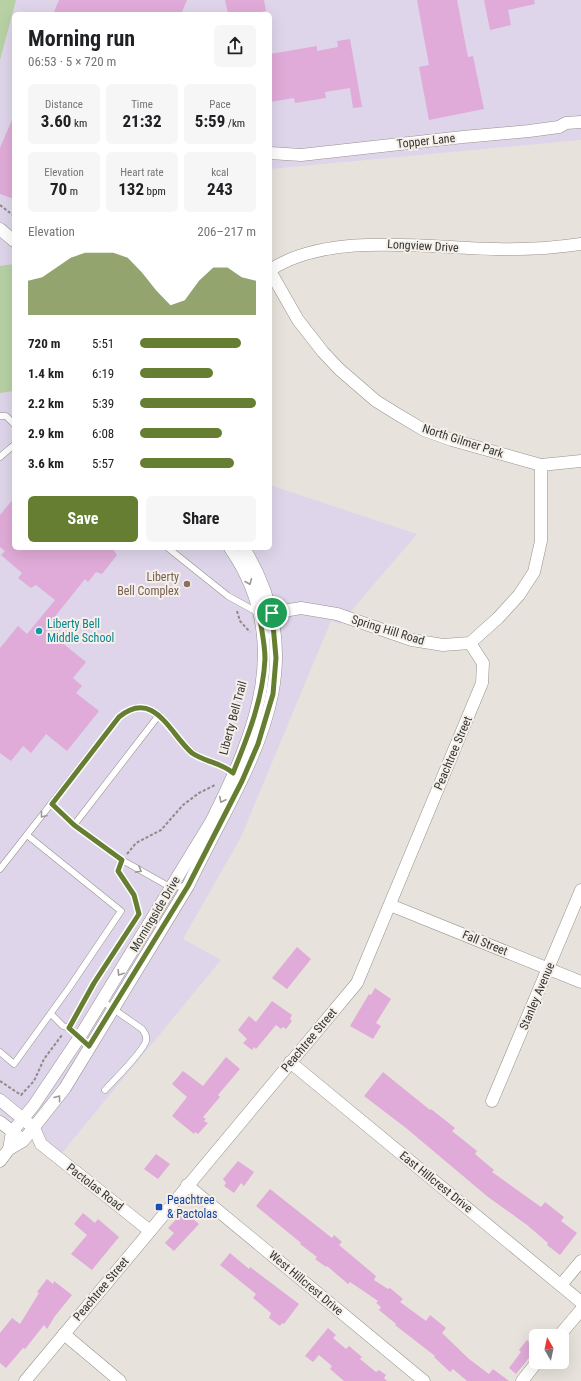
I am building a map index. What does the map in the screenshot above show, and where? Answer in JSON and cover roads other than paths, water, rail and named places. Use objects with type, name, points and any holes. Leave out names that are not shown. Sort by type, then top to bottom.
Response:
[{"type":"street","name":"Topper Lane","points":[[272,153],[301,155],[463,137],[529,132],[559,127],[566,123],[581,122]]},
{"type":"street","points":[[0,229],[12,240]]},
{"type":"street","name":"Longview Drive","points":[[272,270],[281,263],[296,257],[329,249],[373,244],[497,249],[551,248],[581,244]]},
{"type":"street","name":"North Gilmer Park","points":[[272,274],[298,320],[323,352],[339,369],[376,400],[424,430],[452,440],[541,465],[581,460]]},
{"type":"street","points":[[470,643],[498,618],[519,595],[534,572],[541,541],[541,465]]},
{"type":"street","name":"Morningside Drive","points":[[0,1162],[9,1149],[23,1140],[34,1128],[64,1088],[188,886],[234,774],[253,722],[262,691],[265,658],[259,613],[248,579],[241,564],[231,550]]},
{"type":"street","name":"Morningside Drive","points":[[9,1149],[12,1132],[23,1119],[79,1038],[154,918],[170,887],[211,822],[234,774],[258,744],[273,694],[276,658],[272,613],[260,578],[245,550]]},
{"type":"street","name":"Spring Hill Road","points":[[272,613],[301,608],[337,614],[412,640],[443,645],[470,643]]},
{"type":"street","name":"Peachtree Street","points":[[24,1381],[357,983],[482,683],[483,663],[470,643]]},
{"type":"street","name":"Stanley Avenue","points":[[492,1101],[581,890]]},
{"type":"street","name":"Fall Street","points":[[390,905],[581,982]]},
{"type":"street","name":"East Hillcrest Drive","points":[[290,1062],[581,1302]]},
{"type":"street","name":"Pactolas Road","points":[[0,1100],[34,1128],[41,1144]]},
{"type":"street","name":"Pactolas Road","points":[[0,1122],[23,1140],[41,1144],[150,1231]]},
{"type":"street","name":"West Hillcrest Drive","points":[[187,1185],[424,1381]]},
{"type":"street","points":[[561,1285],[581,1260]]},
{"type":"street","points":[[565,1329],[581,1310]]},
{"type":"street","points":[[64,1334],[120,1381]]},
{"type":"street","points":[[522,1381],[532,1369]]},
{"type":"lane","points":[[0,416],[6,416],[12,422]]},
{"type":"lane","points":[[0,457],[12,447]]},
{"type":"lane","points":[[170,550],[228,596],[259,613],[272,613]]},
{"type":"lane","points":[[0,869],[119,717],[126,711],[142,708],[149,709],[159,715],[193,753],[234,774]]},
{"type":"lane","points":[[74,825],[159,715]]},
{"type":"lane","points":[[52,804],[74,825],[122,860],[170,887],[188,886]]},
{"type":"lane","points":[[0,1052],[14,1064],[51,1014],[121,911],[27,835]]},
{"type":"lane","points":[[102,1001],[142,1029],[146,1035],[146,1040],[142,1048],[105,1090]]},
{"type":"lane","points":[[51,1014],[62,1026],[69,1028],[89,1046]]},
{"type":"place","name":"Liberty Bell Complex","points":[[187,584]]},
{"type":"place","name":"Liberty Bell Middle School","points":[[39,631]]},
{"type":"place","name":"Peachtree & Pactolas","points":[[159,1207]]}]
